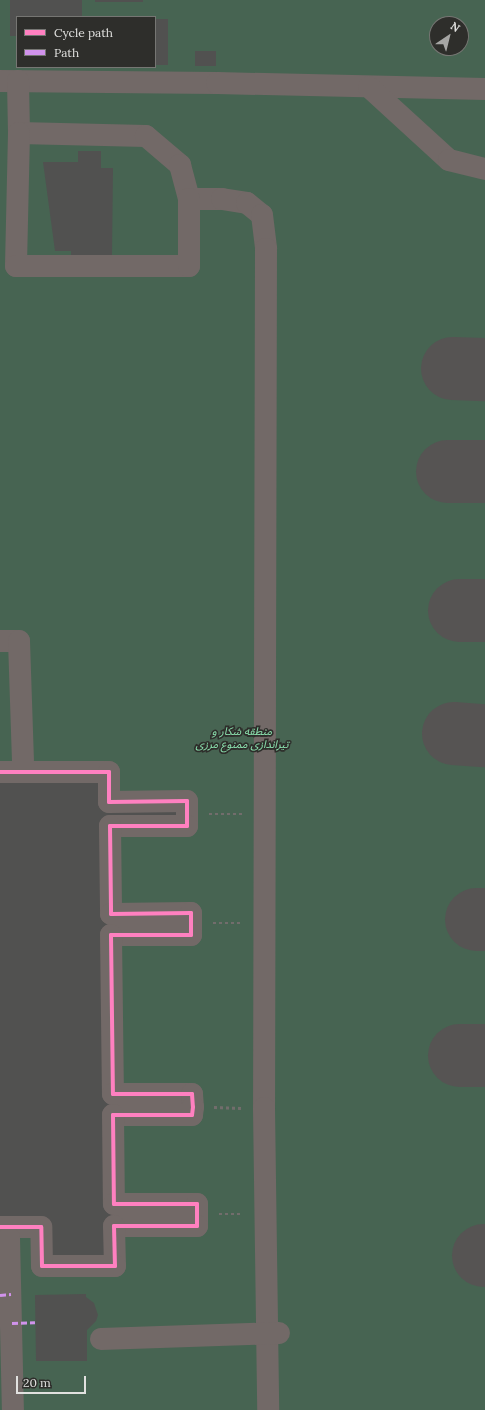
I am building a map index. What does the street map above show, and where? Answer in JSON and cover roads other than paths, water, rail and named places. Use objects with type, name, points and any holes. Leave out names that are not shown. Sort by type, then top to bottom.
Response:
[{"type":"street","points":[[19,132],[146,136],[180,165],[189,199],[189,266],[16,266],[19,132],[9,81],[63,74],[129,75],[369,87],[485,89]]},
{"type":"street","points":[[369,87],[448,160],[485,169]]},
{"type":"street","points":[[189,199],[222,199],[247,202],[262,215],[266,249],[271,1213],[273,1333],[268,1410]]},
{"type":"street","points":[[0,641],[19,641],[23,760]]},
{"type":"street","points":[[0,772],[109,772],[110,802],[186,801],[187,826],[110,826],[111,914],[191,913],[191,935],[111,936],[113,1094],[192,1094],[193,1106],[192,1115],[113,1115],[114,1204],[197,1204],[197,1226],[114,1226],[115,1266],[42,1266],[41,1226],[5,1232],[13,1410]]},
{"type":"street","points":[[101,1339],[273,1333]]},
{"type":"park label","name":"منطقه شکار و تیراندازی ممنوع مرزی","points":[[242,738]]}]
